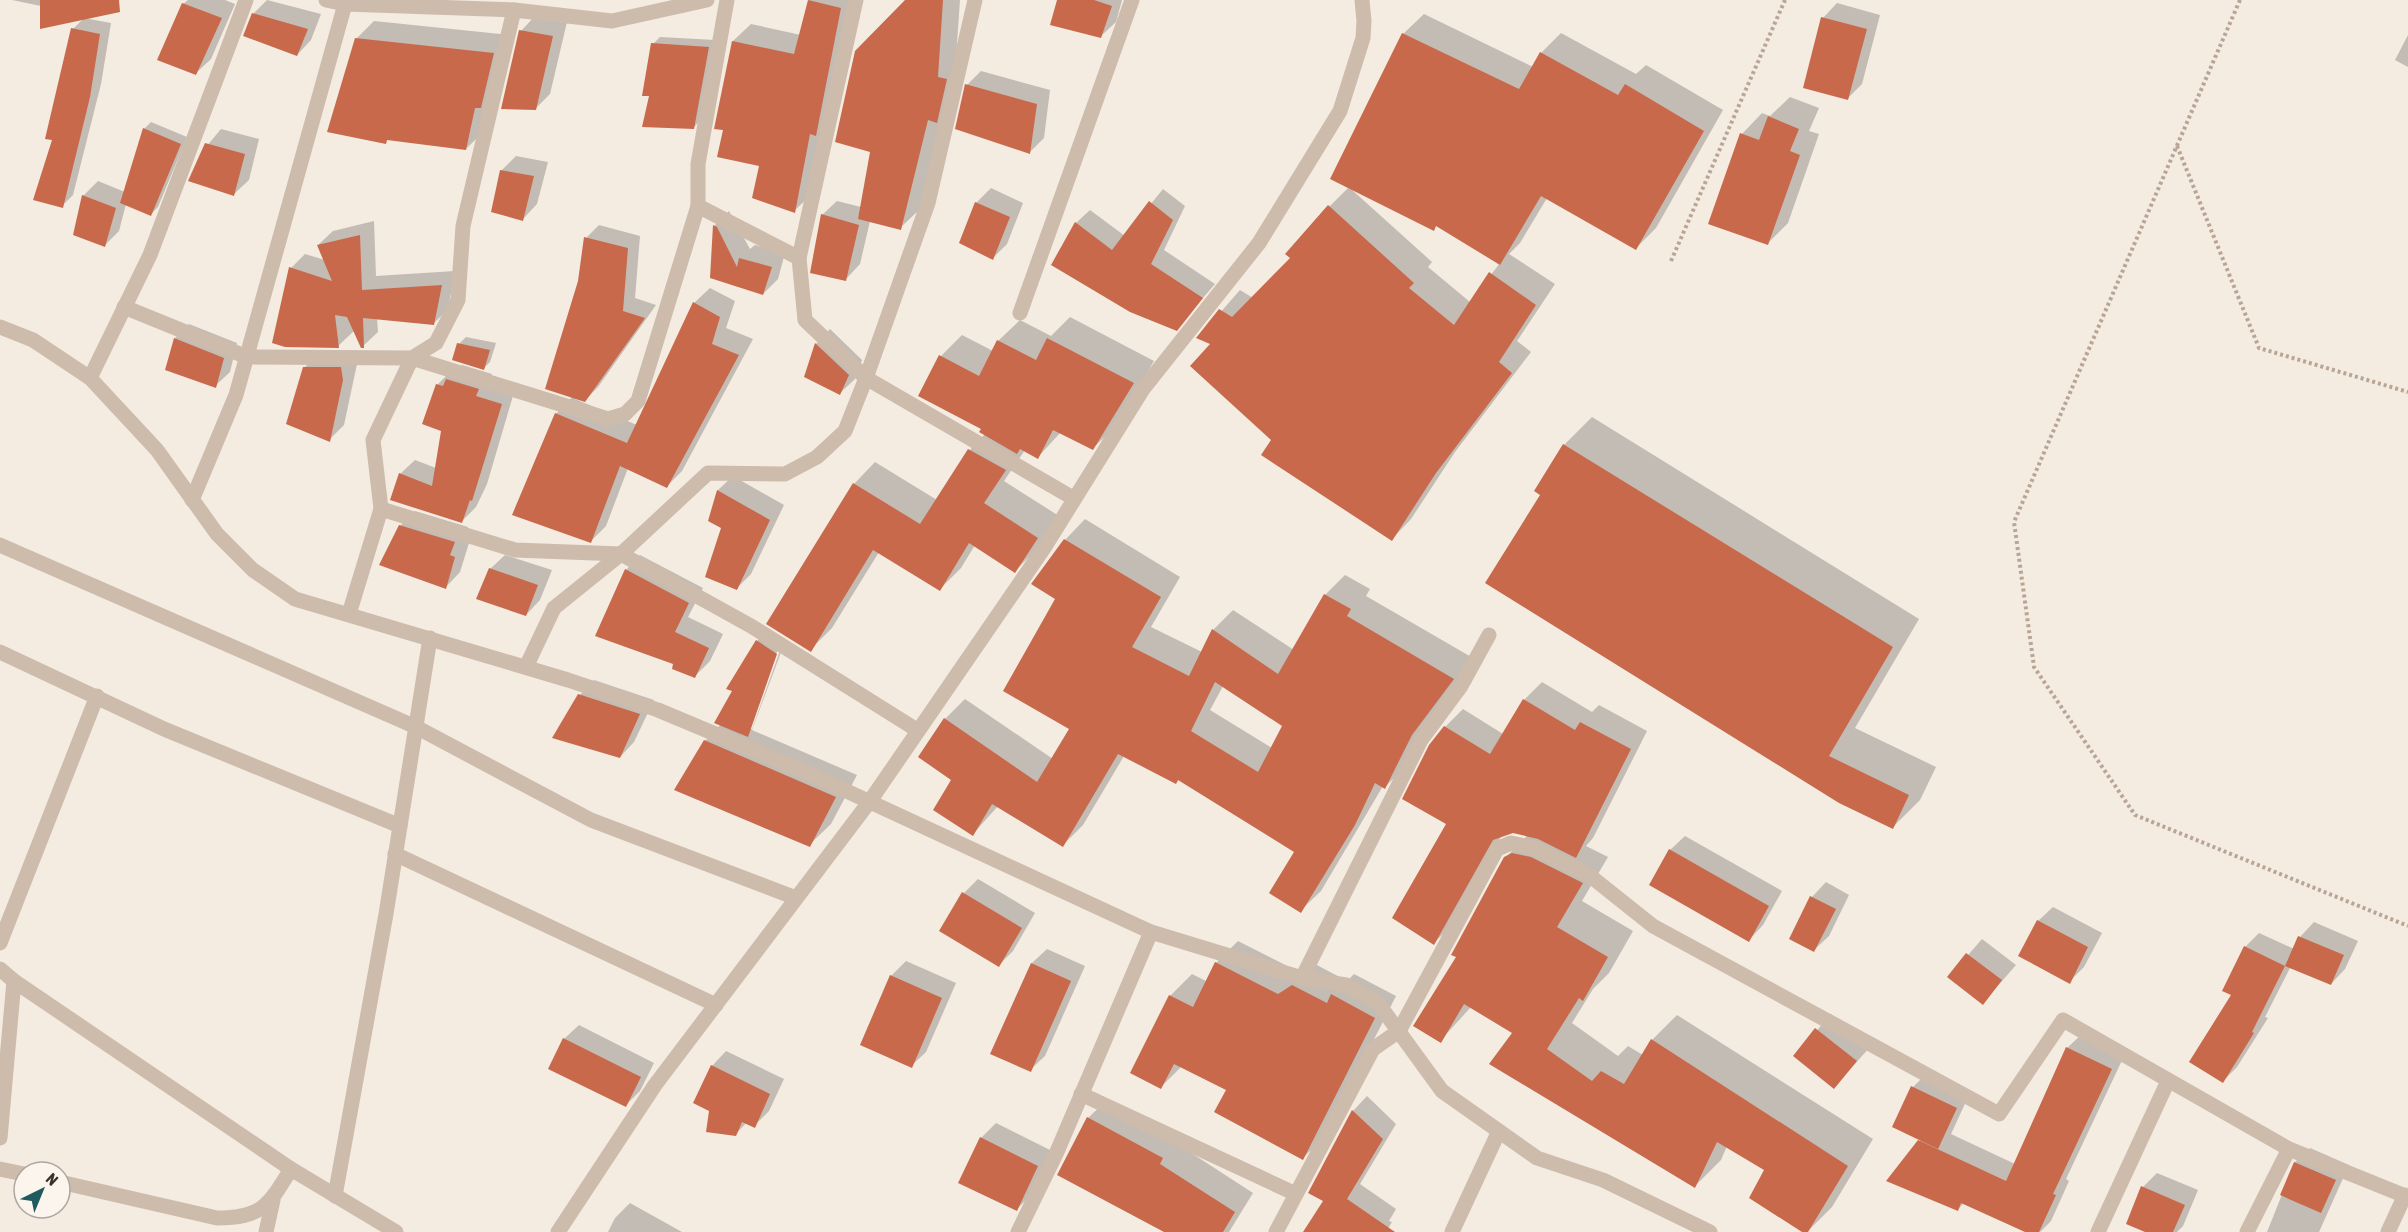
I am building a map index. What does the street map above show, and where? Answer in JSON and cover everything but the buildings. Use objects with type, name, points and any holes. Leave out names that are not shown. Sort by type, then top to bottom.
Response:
[{"type":"street","points":[[90,378],[150,255],[246,0]]},
{"type":"street","points":[[326,0],[345,4],[514,10],[612,21],[707,0]]},
{"type":"street","points":[[124,308],[247,357],[412,358],[608,419],[625,414],[638,401],[698,206],[698,164],[727,0]]},
{"type":"street","points":[[856,0],[799,258],[805,320],[866,378],[1073,498]]},
{"type":"street","points":[[526,667],[554,608],[621,554],[708,473],[785,474],[817,457],[844,431],[866,378],[928,203],[975,0]]},
{"type":"street","points":[[1020,313],[1132,0]]},
{"type":"street","points":[[558,1232],[655,1085],[870,801],[1044,548],[1073,498],[1143,389],[1259,243],[1340,111],[1362,38],[1364,21],[1362,0]]},
{"type":"street","points":[[192,500],[236,395],[345,4]]},
{"type":"street","points":[[349,614],[381,509],[373,440],[412,358],[436,343],[458,300],[463,226],[514,10]]},
{"type":"street","points":[[698,206],[799,258]]},
{"type":"street","points":[[0,327],[33,340],[90,378],[157,450],[217,534],[253,570],[295,599],[526,667],[657,710],[870,801],[1151,932],[1302,978],[1346,985],[1378,1003],[1442,1091],[1537,1158],[1603,1179],[1710,1232]]},
{"type":"street","points":[[381,509],[515,550],[621,554],[751,626],[917,730]]},
{"type":"street","points":[[0,545],[416,728],[591,820],[796,898]]},
{"type":"street","points":[[1302,978],[1421,741],[1461,686],[1489,635]]},
{"type":"street","points":[[335,1196],[396,854],[430,638]]},
{"type":"street","points":[[0,652],[164,729],[399,826]]},
{"type":"street","points":[[0,943],[97,696]]},
{"type":"street","points":[[1276,1232],[1373,1048],[1399,1031],[1497,849],[1511,843],[1534,848],[1589,874],[1653,926],[1999,1114],[2063,1020],[2289,1149],[2406,1196],[2388,1232]]},
{"type":"street","points":[[396,854],[716,1005]]},
{"type":"street","points":[[1018,1232],[1082,1094],[1151,932]]},
{"type":"street","points":[[0,969],[14,981],[291,1169],[393,1231]]},
{"type":"street","points":[[0,1138],[14,981]]},
{"type":"street","points":[[2098,1232],[2168,1081]]},
{"type":"street","points":[[1082,1094],[1296,1194]]},
{"type":"street","points":[[1452,1232],[1499,1131]]},
{"type":"street","points":[[2247,1232],[2289,1149]]},
{"type":"street","points":[[266,1232],[273,1200],[291,1169]]},
{"type":"street","points":[[72,1185],[217,1218],[239,1218],[256,1214],[273,1200]]},
{"type":"path","points":[[1671,261],[1785,0]]},
{"type":"path","points":[[2240,0],[2014,522],[2034,667],[2135,815],[2408,926]]},
{"type":"path","points":[[2176,146],[2259,348],[2408,392]]}]
